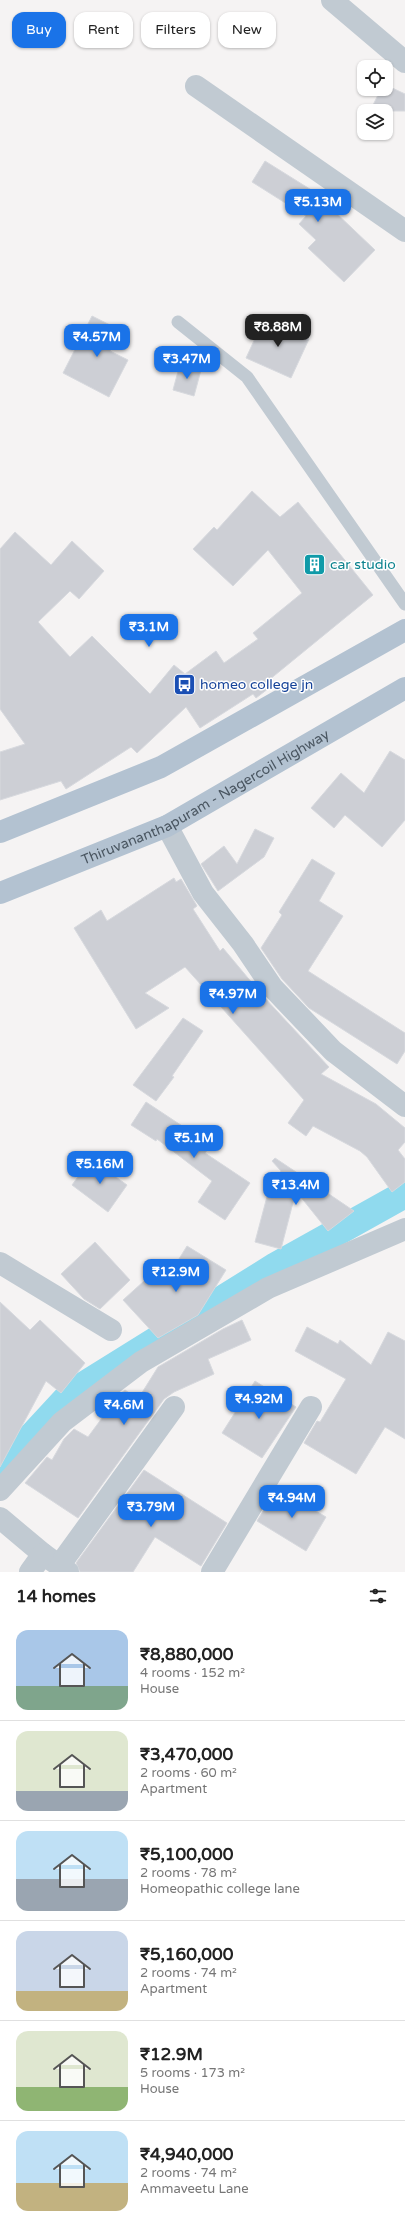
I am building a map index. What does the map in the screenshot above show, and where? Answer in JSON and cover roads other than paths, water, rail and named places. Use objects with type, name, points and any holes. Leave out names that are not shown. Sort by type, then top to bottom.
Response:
[{"type":"main road","points":[[0,832],[161,767],[405,630]]},
{"type":"main road","name":"Thiruvananthapuram - Nagercoil Highway","points":[[0,893],[167,826],[405,688]]},
{"type":"street","points":[[332,0],[405,62]]},
{"type":"street","points":[[196,86],[405,231]]},
{"type":"street","points":[[167,826],[203,893],[243,944],[272,987],[333,1051],[405,1106]]},
{"type":"street","points":[[0,1490],[62,1422],[141,1362],[268,1288],[405,1229]]},
{"type":"street","points":[[0,1263],[111,1330]]},
{"type":"street","points":[[30,1572],[56,1564],[174,1407]]},
{"type":"street","points":[[212,1572],[311,1407]]},
{"type":"street","points":[[0,1518],[56,1564]]},
{"type":"lane","points":[[178,322],[247,377],[405,604]]},
{"type":"waterway","points":[[0,1471],[72,1393],[276,1266],[405,1194]]},
{"type":"place","name":"car studio","points":[[314,564]]},
{"type":"place","name":"homeo college jn","points":[[184,684]]}]
